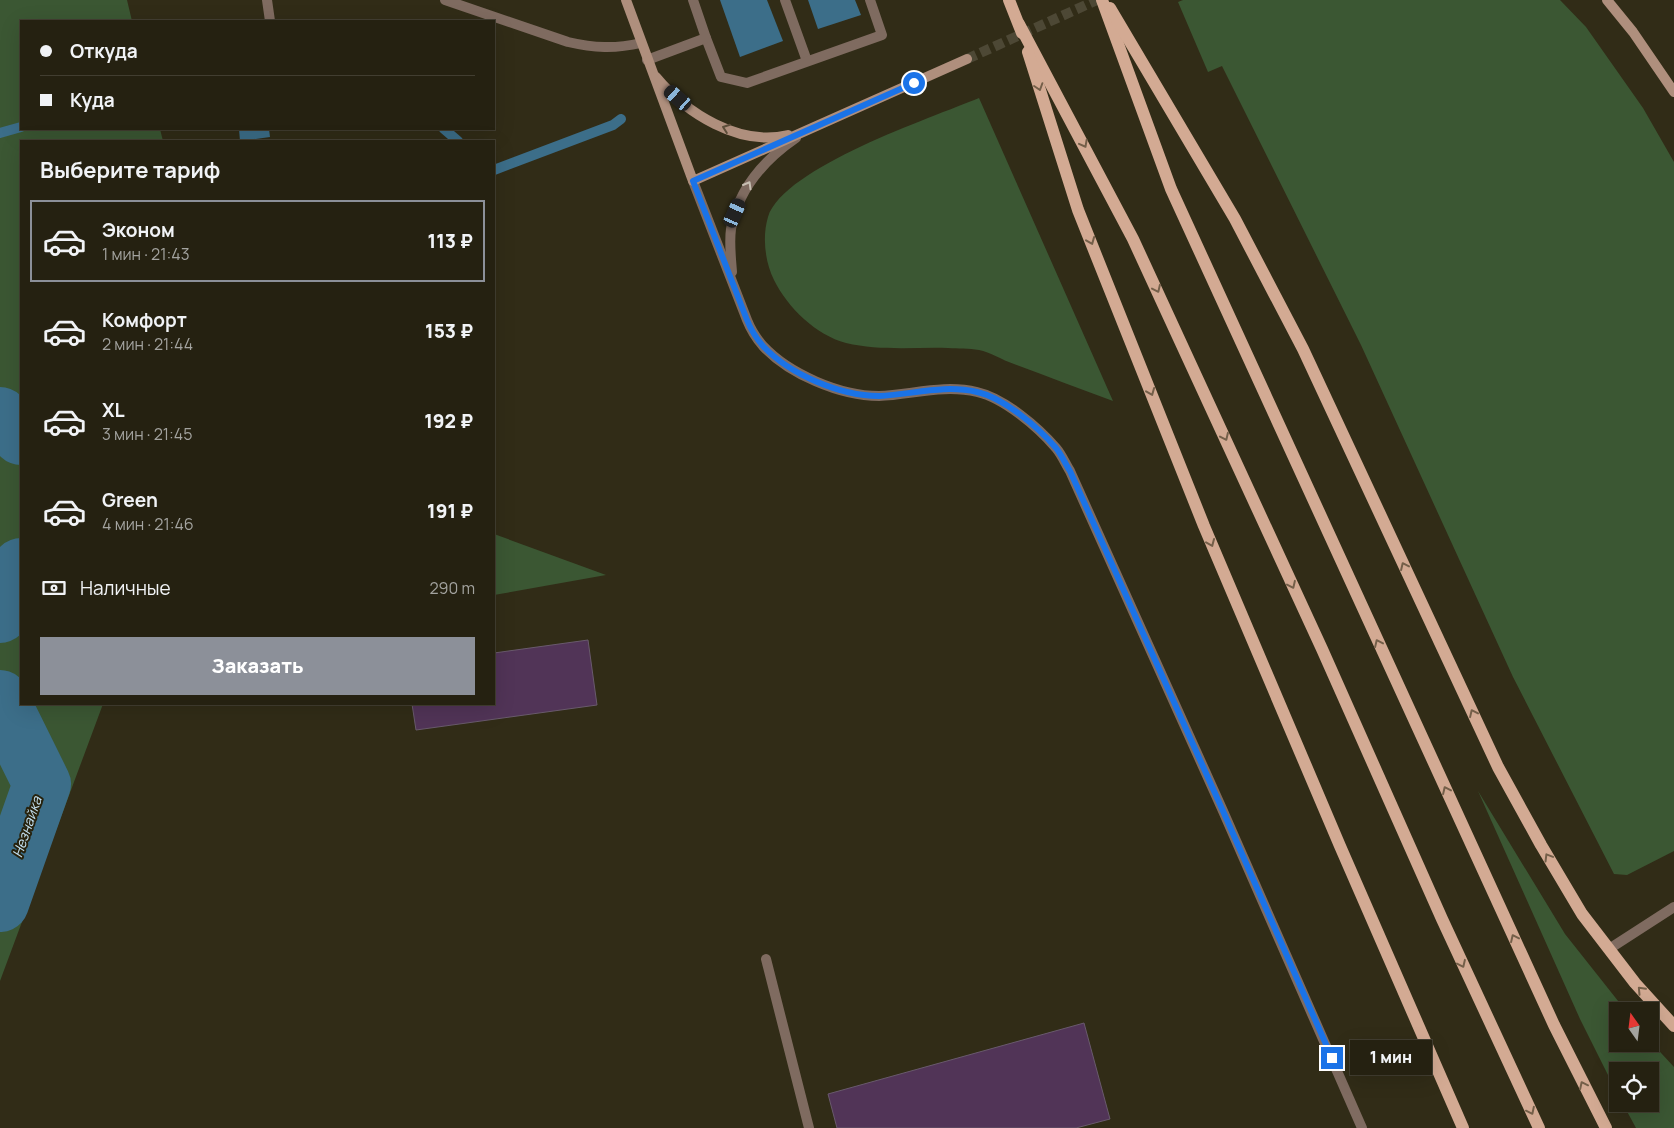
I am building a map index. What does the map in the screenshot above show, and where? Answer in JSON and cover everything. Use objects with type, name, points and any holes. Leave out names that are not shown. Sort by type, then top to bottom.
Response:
[{"type":"main road","points":[[1009,0],[1019,24],[1078,210],[1204,526],[1336,838],[1463,1128]]},
{"type":"main road","points":[[1104,0],[1235,219],[1303,348],[1498,767],[1582,914],[1634,983],[1674,1026]]},
{"type":"main road","points":[[1104,0],[1160,163],[1175,198],[1554,1025],[1606,1128]]},
{"type":"main road","points":[[1019,24],[1133,240],[1539,1128]]},
{"type":"street","points":[[267,0],[270,20]]},
{"type":"street","points":[[445,0],[574,44],[620,48],[641,43]]},
{"type":"street","points":[[626,0],[732,282],[754,335],[773,355],[802,374],[848,393],[879,396],[950,389],[978,392],[1008,406],[1057,449],[1070,471],[1219,802],[1362,1128]]},
{"type":"street","points":[[693,0],[721,77],[747,83],[882,35],[870,0]]},
{"type":"street","points":[[785,0],[807,61]]},
{"type":"street","points":[[1606,0],[1633,32],[1674,92]]},
{"type":"street","points":[[647,60],[706,38]]},
{"type":"street","points":[[693,181],[967,60]]},
{"type":"street","points":[[653,73],[667,89],[701,116],[739,133],[770,137],[808,129]]},
{"type":"street","points":[[732,282],[731,231],[735,213],[744,194],[753,178],[764,165],[779,150],[808,129]]},
{"type":"street","points":[[1609,950],[1674,907]]},
{"type":"street","points":[[766,959],[808,1128]]},
{"type":"green space","points":[[0,0],[127,0],[132,20],[20,20],[20,130],[160,130],[163,140],[20,140],[20,705],[103,705],[0,981]]},
{"type":"green space","points":[[1183,0],[1560,0],[1586,27],[1643,108],[1674,162],[1674,851],[1627,875],[1614,874],[1513,677],[1361,345],[1222,66],[1208,72],[1178,2]]},
{"type":"green space","points":[[979,98],[1113,401],[979,350],[871,347],[846,343],[824,334],[804,319],[787,301],[774,280],[767,257],[765,233],[768,217],[780,198],[801,180],[861,146]]},
{"type":"green space","points":[[495,534],[606,575],[495,595]]},
{"type":"green space","points":[[1478,791],[1565,934],[1619,1002],[1609,1002],[1609,1052],[1659,1051],[1674,1067],[1674,1128],[1636,1128],[1627,1112],[1659,1112],[1659,1062],[1609,1062],[1609,1077],[1580,1019]]},
{"type":"water","points":[[720,0],[767,0],[783,41],[740,57]]},
{"type":"water","points":[[808,0],[855,0],[861,15],[818,29]]},
{"type":"water","points":[[239,130],[269,130],[270,137],[240,140]]},
{"type":"building","points":[[588,640],[597,705],[416,730],[412,705],[495,705],[495,653]]},
{"type":"building","points":[[1084,1023],[1110,1119],[1076,1128],[837,1128],[828,1094]]},
{"type":"waterway","points":[[495,170],[613,125],[621,119]]},
{"type":"waterway","points":[[0,133],[20,127]]},
{"type":"waterway","points":[[445,130],[457,140]]},
{"type":"waterway","name":"Незнайка","points":[[0,416],[20,435]]},
{"type":"waterway","name":"Незнайка","points":[[0,614],[20,569]]},
{"type":"waterway","name":"Незнайка","points":[[0,699],[42,784],[0,903]]},
{"type":"tunnel","points":[[967,59],[1097,0]]},
{"type":"route","points":[[914,83],[693,181],[747,320],[754,335],[773,355],[802,374],[824,384],[848,393],[879,396],[950,389],[978,392],[1008,406],[1057,449],[1070,471],[1332,1058]]}]
